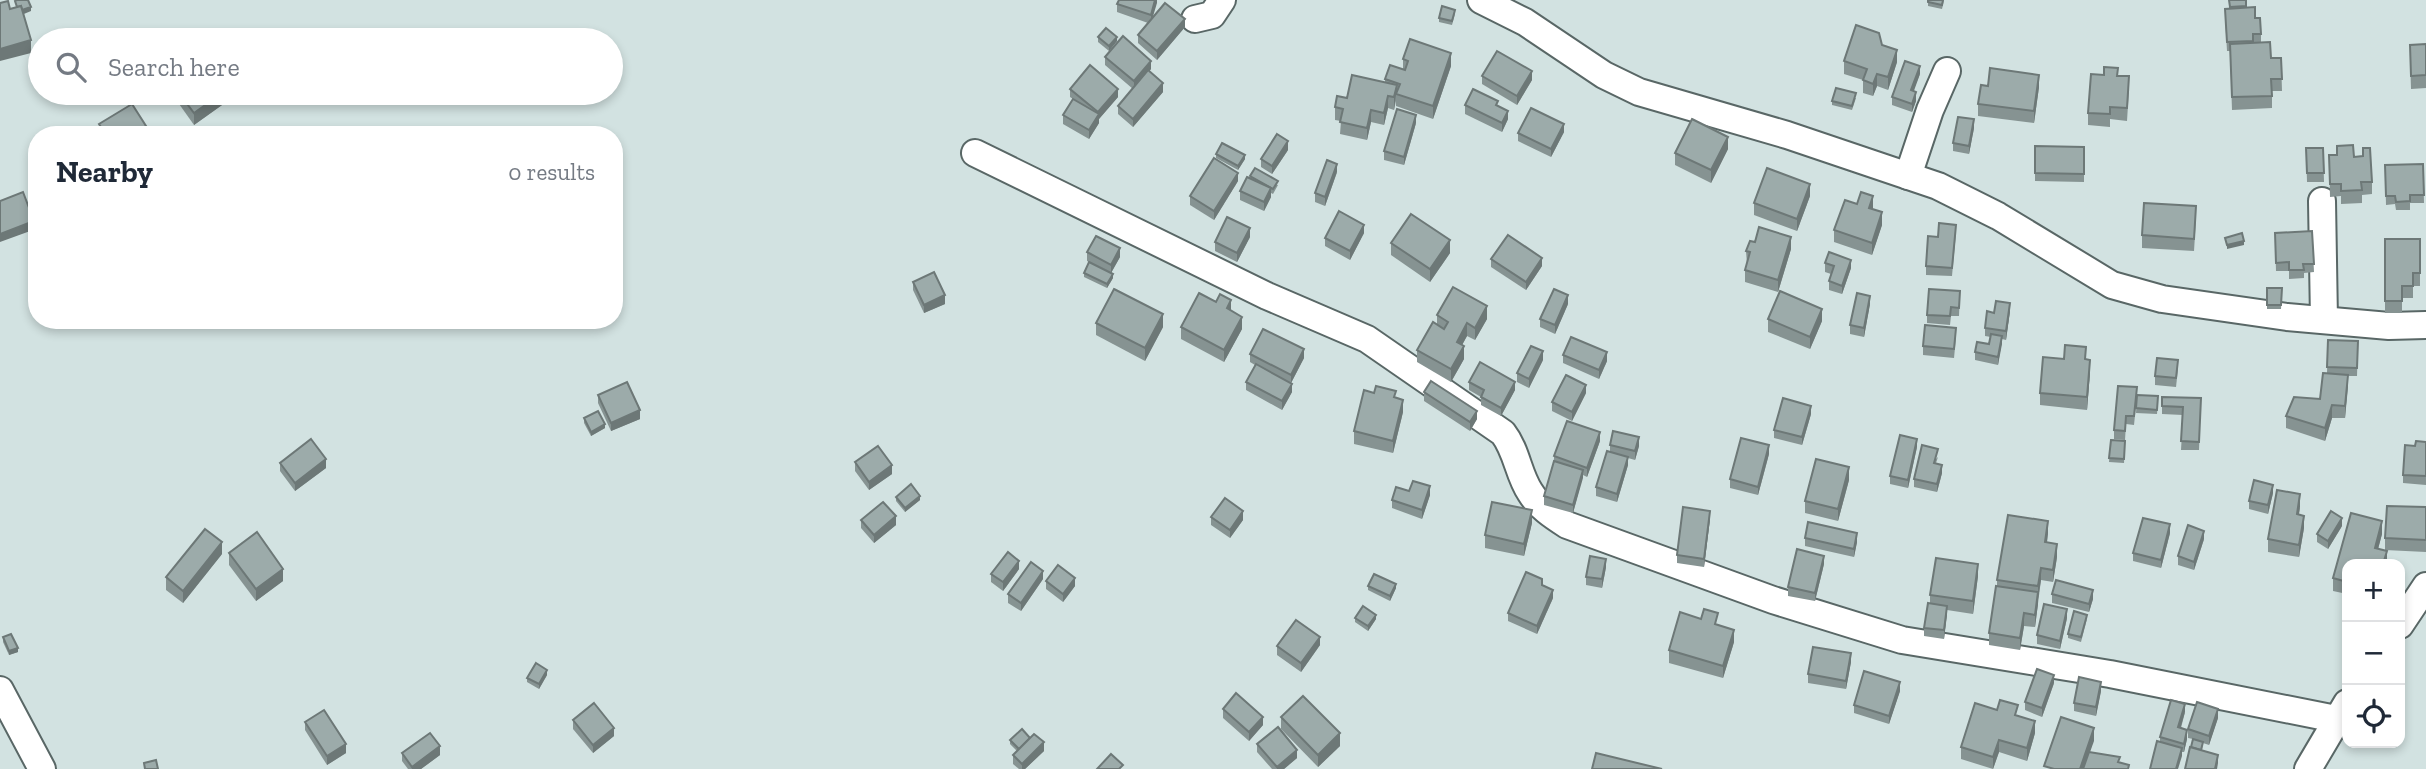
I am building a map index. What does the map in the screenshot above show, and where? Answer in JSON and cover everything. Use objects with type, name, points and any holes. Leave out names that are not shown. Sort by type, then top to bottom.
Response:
[{"type":"street","points":[[1195,19],[1212,15],[1222,0]]},
{"type":"street","points":[[1481,0],[1525,22],[1604,75],[1639,92],[1787,135],[1938,186],[1998,216],[2112,285],[2162,299],[2324,320],[2389,326],[2426,325]]},
{"type":"street","points":[[1908,176],[1930,110],[1947,71]]},
{"type":"street","points":[[975,153],[1267,296],[1367,339],[1503,433],[1514,447],[1529,491],[1544,509],[1567,525],[1773,600],[1902,640],[2342,710],[2308,769]]},
{"type":"street","points":[[2322,201],[2324,320]]},
{"type":"street","points":[[2402,622],[2426,586]]},
{"type":"street","points":[[0,690],[42,769]]},
{"type":"building","points":[[17,0],[28,0],[31,7],[22,10],[21,6],[17,7]]},
{"type":"building","points":[[1119,0],[1155,0],[1151,15],[1117,4]]},
{"type":"building","points":[[1928,0],[1943,0],[1942,5]]},
{"type":"building","points":[[2229,0],[2246,0],[2246,6],[2230,7]]},
{"type":"building","points":[[8,1],[10,9],[21,6],[28,30],[28,41],[0,49],[0,3]]},
{"type":"building","points":[[1165,3],[1185,19],[1157,51],[1138,35]]},
{"type":"building","points":[[1442,6],[1455,10],[1452,21],[1439,18]]},
{"type":"building","points":[[2255,7],[2255,18],[2260,18],[2261,34],[2253,34],[2253,41],[2227,42],[2225,9]]},
{"type":"building","points":[[1856,25],[1879,33],[1882,45],[1897,50],[1888,77],[1877,74],[1873,84],[1863,80],[1867,69],[1844,61]]},
{"type":"building","points":[[1106,28],[1117,37],[1109,46],[1098,37]]},
{"type":"building","points":[[1123,36],[1151,61],[1134,81],[1105,57]]},
{"type":"building","points":[[1410,39],[1451,53],[1433,106],[1396,94],[1400,84],[1385,79],[1390,65],[1405,70],[1408,61],[1403,59]]},
{"type":"building","points":[[2270,42],[2271,58],[2281,58],[2282,79],[2271,79],[2272,96],[2232,97],[2230,44]]},
{"type":"building","points":[[2426,44],[2426,75],[2411,76],[2410,45]]},
{"type":"building","points":[[1497,51],[1532,71],[1517,96],[1482,76]]},
{"type":"building","points":[[1905,61],[1920,66],[1911,90],[1916,92],[1912,104],[1892,97]]},
{"type":"building","points":[[1090,65],[1118,89],[1098,112],[1070,89]]},
{"type":"building","points":[[2104,67],[2118,68],[2117,76],[2129,76],[2127,108],[2110,107],[2110,114],[2088,113],[2091,74],[2104,75]]},
{"type":"building","points":[[1990,68],[2039,75],[2034,111],[1978,104],[1981,85],[1988,86]]},
{"type":"building","points":[[1148,70],[1163,83],[1133,119],[1118,106]]},
{"type":"building","points":[[1352,75],[1397,85],[1394,97],[1388,96],[1384,113],[1371,110],[1367,128],[1340,122],[1343,109],[1335,107],[1337,96],[1347,98]]},
{"type":"building","points":[[1836,88],[1856,93],[1852,106],[1832,101]]},
{"type":"building","points":[[1473,89],[1498,101],[1496,105],[1508,111],[1502,123],[1465,105]]},
{"type":"building","points":[[1073,99],[1099,114],[1089,130],[1063,115]]},
{"type":"building","points":[[133,105],[146,126],[100,126],[99,124]]},
{"type":"building","points":[[188,105],[205,105],[194,113]]},
{"type":"building","points":[[1531,108],[1564,124],[1551,149],[1518,133]]},
{"type":"building","points":[[1397,109],[1416,115],[1404,157],[1384,151]]},
{"type":"building","points":[[1958,117],[1974,119],[1969,146],[1953,143]]},
{"type":"building","points":[[1692,119],[1728,137],[1711,170],[1675,153]]},
{"type":"building","points":[[1277,134],[1288,141],[1272,166],[1261,159]]},
{"type":"building","points":[[1222,143],[1245,155],[1238,166],[1216,154]]},
{"type":"building","points":[[2353,145],[2354,157],[2363,156],[2363,148],[2370,148],[2372,182],[2361,182],[2362,190],[2341,191],[2341,184],[2330,184],[2329,155],[2337,155],[2337,146]]},
{"type":"building","points":[[2035,146],[2084,147],[2084,174],[2035,173]]},
{"type":"building","points":[[2306,148],[2323,148],[2324,173],[2307,173]]},
{"type":"building","points":[[1214,158],[1238,173],[1214,211],[1190,196]]},
{"type":"building","points":[[1327,160],[1337,164],[1325,197],[1315,193]]},
{"type":"building","points":[[2423,164],[2424,195],[2410,195],[2410,201],[2396,202],[2395,196],[2386,196],[2385,165]]},
{"type":"building","points":[[1255,168],[1278,181],[1273,189],[1250,176]]},
{"type":"building","points":[[1767,168],[1810,184],[1797,219],[1754,203]]},
{"type":"building","points":[[1247,177],[1271,188],[1264,202],[1240,191]]},
{"type":"building","points":[[23,192],[28,205],[28,223],[0,234],[0,201]]},
{"type":"building","points":[[1861,192],[1873,196],[1869,208],[1882,212],[1872,243],[1834,230],[1845,200],[1857,204]]},
{"type":"building","points":[[2144,203],[2196,206],[2194,239],[2142,235]]},
{"type":"building","points":[[1339,211],[1364,225],[1350,251],[1325,238]]},
{"type":"building","points":[[1411,214],[1450,240],[1430,269],[1391,243]]},
{"type":"building","points":[[1227,217],[1250,228],[1237,253],[1215,242]]},
{"type":"building","points":[[1939,223],[1956,225],[1952,268],[1926,266],[1928,236],[1938,237]]},
{"type":"building","points":[[1759,227],[1791,237],[1778,280],[1745,270],[1750,252],[1746,251],[1750,241],[1755,242]]},
{"type":"building","points":[[2312,231],[2314,264],[2303,264],[2304,270],[2289,270],[2289,262],[2276,263],[2275,233]]},
{"type":"building","points":[[2242,233],[2244,241],[2227,245],[2225,238]]},
{"type":"building","points":[[1508,235],[1542,258],[1526,282],[1491,259]]},
{"type":"building","points":[[1096,236],[1120,248],[1111,265],[1087,252]]},
{"type":"building","points":[[2385,239],[2420,239],[2420,273],[2413,273],[2413,286],[2402,286],[2402,301],[2385,301]]},
{"type":"building","points":[[1829,252],[1851,260],[1842,286],[1829,281],[1834,266],[1825,263]]},
{"type":"building","points":[[1089,262],[1113,274],[1107,284],[1084,273]]},
{"type":"building","points":[[934,272],[945,295],[924,305],[913,282]]},
{"type":"building","points":[[1453,287],[1487,306],[1475,328],[1467,323],[1457,342],[1464,346],[1451,369],[1417,350],[1433,322],[1444,329],[1448,322],[1437,315]]},
{"type":"building","points":[[2267,288],[2282,288],[2281,305],[2267,305]]},
{"type":"building","points":[[1114,289],[1163,314],[1145,348],[1096,323]]},
{"type":"building","points":[[1554,289],[1568,295],[1555,325],[1540,319]]},
{"type":"building","points":[[1929,289],[1960,291],[1959,308],[1951,307],[1950,316],[1927,315]]},
{"type":"building","points":[[1780,291],[1822,309],[1810,337],[1768,319]]},
{"type":"building","points":[[1199,293],[1216,302],[1220,294],[1231,300],[1227,308],[1242,317],[1224,350],[1181,327]]},
{"type":"building","points":[[1857,293],[1870,296],[1864,328],[1850,325]]},
{"type":"building","points":[[1996,301],[2010,303],[2006,331],[1985,328],[1987,311],[1994,313]]},
{"type":"building","points":[[1925,325],[1956,328],[1954,349],[1923,346]]},
{"type":"building","points":[[1263,329],[1304,349],[1291,375],[1250,354]]},
{"type":"building","points":[[1991,334],[2002,336],[1998,357],[1975,352],[1977,342],[1989,344]]},
{"type":"building","points":[[1571,337],[1607,352],[1599,370],[1563,355]]},
{"type":"building","points":[[2328,340],[2358,341],[2357,368],[2327,367]]},
{"type":"building","points":[[2065,345],[2086,347],[2085,359],[2090,360],[2087,397],[2040,393],[2043,357],[2064,359]]},
{"type":"building","points":[[1531,346],[1543,351],[1529,379],[1517,373]]},
{"type":"building","points":[[2157,358],[2178,360],[2176,378],[2155,376]]},
{"type":"building","points":[[1480,362],[1515,382],[1501,408],[1481,397],[1484,390],[1469,382]]},
{"type":"building","points":[[1256,364],[1292,384],[1282,401],[1246,382]]},
{"type":"building","points":[[2323,373],[2348,375],[2345,406],[2332,405],[2325,428],[2286,416],[2294,397],[2320,399]]},
{"type":"building","points":[[1566,375],[1586,385],[1572,412],[1552,402]]},
{"type":"building","points":[[1431,381],[1477,411],[1470,422],[1424,392]]},
{"type":"building","points":[[627,382],[640,410],[611,423],[598,395]]},
{"type":"building","points":[[1376,386],[1396,391],[1394,397],[1403,400],[1393,441],[1354,431],[1364,390],[1374,393]]},
{"type":"building","points":[[2118,386],[2137,387],[2134,416],[2126,416],[2125,431],[2114,430]]},
{"type":"building","points":[[2137,395],[2158,396],[2157,410],[2136,408]]},
{"type":"building","points":[[2162,397],[2201,398],[2199,442],[2181,441],[2183,407],[2162,406]]},
{"type":"building","points":[[1783,398],[1811,406],[1802,437],[1774,430]]},
{"type":"building","points":[[598,411],[605,424],[591,432],[584,418]]},
{"type":"building","points":[[1567,421],[1600,432],[1587,468],[1554,456]]},
{"type":"building","points":[[1613,431],[1639,437],[1635,451],[1610,445]]},
{"type":"building","points":[[1900,435],[1917,439],[1908,480],[1890,476]]},
{"type":"building","points":[[1741,438],[1769,445],[1758,487],[1730,479]]},
{"type":"building","points":[[311,439],[326,459],[295,483],[280,463]]},
{"type":"building","points":[[2111,440],[2125,441],[2124,459],[2109,458]]},
{"type":"building","points":[[2416,441],[2426,442],[2426,476],[2403,475],[2405,445],[2415,446]]},
{"type":"building","points":[[1922,445],[1938,449],[1934,463],[1942,465],[1937,484],[1914,479]]},
{"type":"building","points":[[878,446],[892,465],[869,482],[855,462]]},
{"type":"building","points":[[1607,451],[1628,457],[1617,494],[1596,487]]},
{"type":"building","points":[[1816,459],[1849,467],[1838,509],[1805,501]]},
{"type":"building","points":[[1554,461],[1583,470],[1573,505],[1544,496]]},
{"type":"building","points":[[2254,480],[2273,485],[2268,505],[2249,501]]},
{"type":"building","points":[[1413,481],[1430,486],[1422,510],[1392,500],[1396,487],[1409,491]]},
{"type":"building","points":[[911,484],[920,496],[905,508],[896,497]]},
{"type":"building","points":[[2277,490],[2300,494],[2297,514],[2304,516],[2299,545],[2268,539]]},
{"type":"building","points":[[1225,498],[1243,511],[1230,530],[1211,517]]},
{"type":"building","points":[[883,502],[896,516],[874,535],[861,520]]},
{"type":"building","points":[[1492,502],[1532,510],[1524,544],[1485,535]]},
{"type":"building","points":[[2387,506],[2426,507],[2426,540],[2385,538]]},
{"type":"building","points":[[1683,507],[1710,511],[1704,559],[1677,555]]},
{"type":"building","points":[[2331,511],[2342,518],[2328,541],[2317,534]]},
{"type":"building","points":[[2351,513],[2382,521],[2375,548],[2387,551],[2385,559],[2342,559],[2342,581],[2333,578]]},
{"type":"building","points":[[2008,515],[2048,521],[2045,542],[2057,544],[2053,570],[2041,568],[2038,586],[1997,580]]},
{"type":"building","points":[[2143,518],[2170,524],[2161,560],[2133,553]]},
{"type":"building","points":[[1808,522],[1857,533],[1854,549],[1805,538]]},
{"type":"building","points":[[2188,525],[2204,531],[2194,562],[2178,556]]},
{"type":"building","points":[[205,529],[222,542],[183,591],[166,577]]},
{"type":"building","points":[[257,532],[283,569],[256,589],[229,553]]},
{"type":"building","points":[[1797,549],[1824,556],[1815,593],[1788,587]]},
{"type":"building","points":[[1008,552],[1019,561],[1003,582],[991,574]]},
{"type":"building","points":[[1590,556],[1606,559],[1602,579],[1586,577]]},
{"type":"building","points":[[1936,558],[1978,564],[1973,601],[1930,595]]},
{"type":"building","points":[[1031,562],[1043,571],[1021,603],[1008,594]]},
{"type":"building","points":[[1058,565],[1075,578],[1063,594],[1046,581]]},
{"type":"building","points":[[1526,572],[1542,579],[1542,585],[1553,590],[1537,626],[1508,613]]},
{"type":"building","points":[[1374,574],[1396,584],[1390,596],[1368,586]]},
{"type":"building","points":[[2056,580],[2093,590],[2089,604],[2052,594]]},
{"type":"building","points":[[1996,586],[2038,592],[2035,615],[2024,613],[2020,638],[1989,633]]},
{"type":"building","points":[[1928,603],[1947,606],[1944,630],[1924,628]]},
{"type":"building","points":[[2044,604],[2067,609],[2060,641],[2037,635]]},
{"type":"building","points":[[1363,606],[1376,615],[1368,626],[1355,618]]},
{"type":"building","points":[[1704,609],[1718,613],[1715,624],[1734,630],[1723,666],[1669,650],[1680,612],[1701,619]]},
{"type":"building","points":[[2074,611],[2087,615],[2081,637],[2068,634]]},
{"type":"building","points":[[1296,620],[1320,637],[1301,663],[1277,646]]},
{"type":"building","points":[[11,634],[18,648],[9,651],[3,637]]},
{"type":"building","points":[[1813,647],[1851,653],[1846,681],[1808,674]]},
{"type":"building","points":[[536,663],[547,670],[539,684],[527,678]]},
{"type":"building","points":[[2037,669],[2054,675],[2042,708],[2025,702]]},
{"type":"building","points":[[1864,671],[1900,682],[1889,716],[1854,705]]},
{"type":"building","points":[[2079,677],[2101,682],[2096,707],[2074,703]]},
{"type":"building","points":[[1236,693],[1263,717],[1249,732],[1223,709]]},
{"type":"building","points":[[1303,696],[1340,733],[1318,755],[1281,717]]},
{"type":"building","points":[[2000,700],[2018,705],[2015,715],[2035,721],[2027,748],[1999,740],[1993,757],[1961,747],[1975,703],[1997,710]]},
{"type":"building","points":[[2171,700],[2185,704],[2178,727],[2187,730],[2184,744],[2160,737]]},
{"type":"building","points":[[2197,702],[2218,709],[2209,736],[2188,729]]},
{"type":"building","points":[[594,703],[614,728],[593,745],[573,720]]},
{"type":"building","points":[[324,710],[346,744],[327,756],[305,722]]},
{"type":"building","points":[[2061,717],[2094,728],[2080,769],[2054,769],[2044,766]]},
{"type":"building","points":[[1278,727],[1297,750],[1277,767],[1257,744]]},
{"type":"building","points":[[1022,729],[1030,738],[1019,749],[1010,740]]},
{"type":"building","points":[[430,733],[440,746],[412,767],[402,753]]},
{"type":"building","points":[[1034,734],[1044,742],[1022,764],[1013,755]]},
{"type":"building","points":[[2193,739],[2203,742],[2201,750],[2191,747]]},
{"type":"building","points":[[2157,741],[2182,748],[2176,769],[2150,769]]},
{"type":"building","points":[[2190,747],[2218,755],[2215,769],[2185,769]]},
{"type":"building","points":[[2089,752],[2120,757],[2118,762],[2129,765],[2128,769],[2083,769]]},
{"type":"building","points":[[1596,753],[1662,769],[1592,769]]},
{"type":"building","points":[[1111,754],[1123,765],[1119,769],[1097,769]]},
{"type":"building","points":[[156,760],[158,769],[145,769],[144,763]]}]
